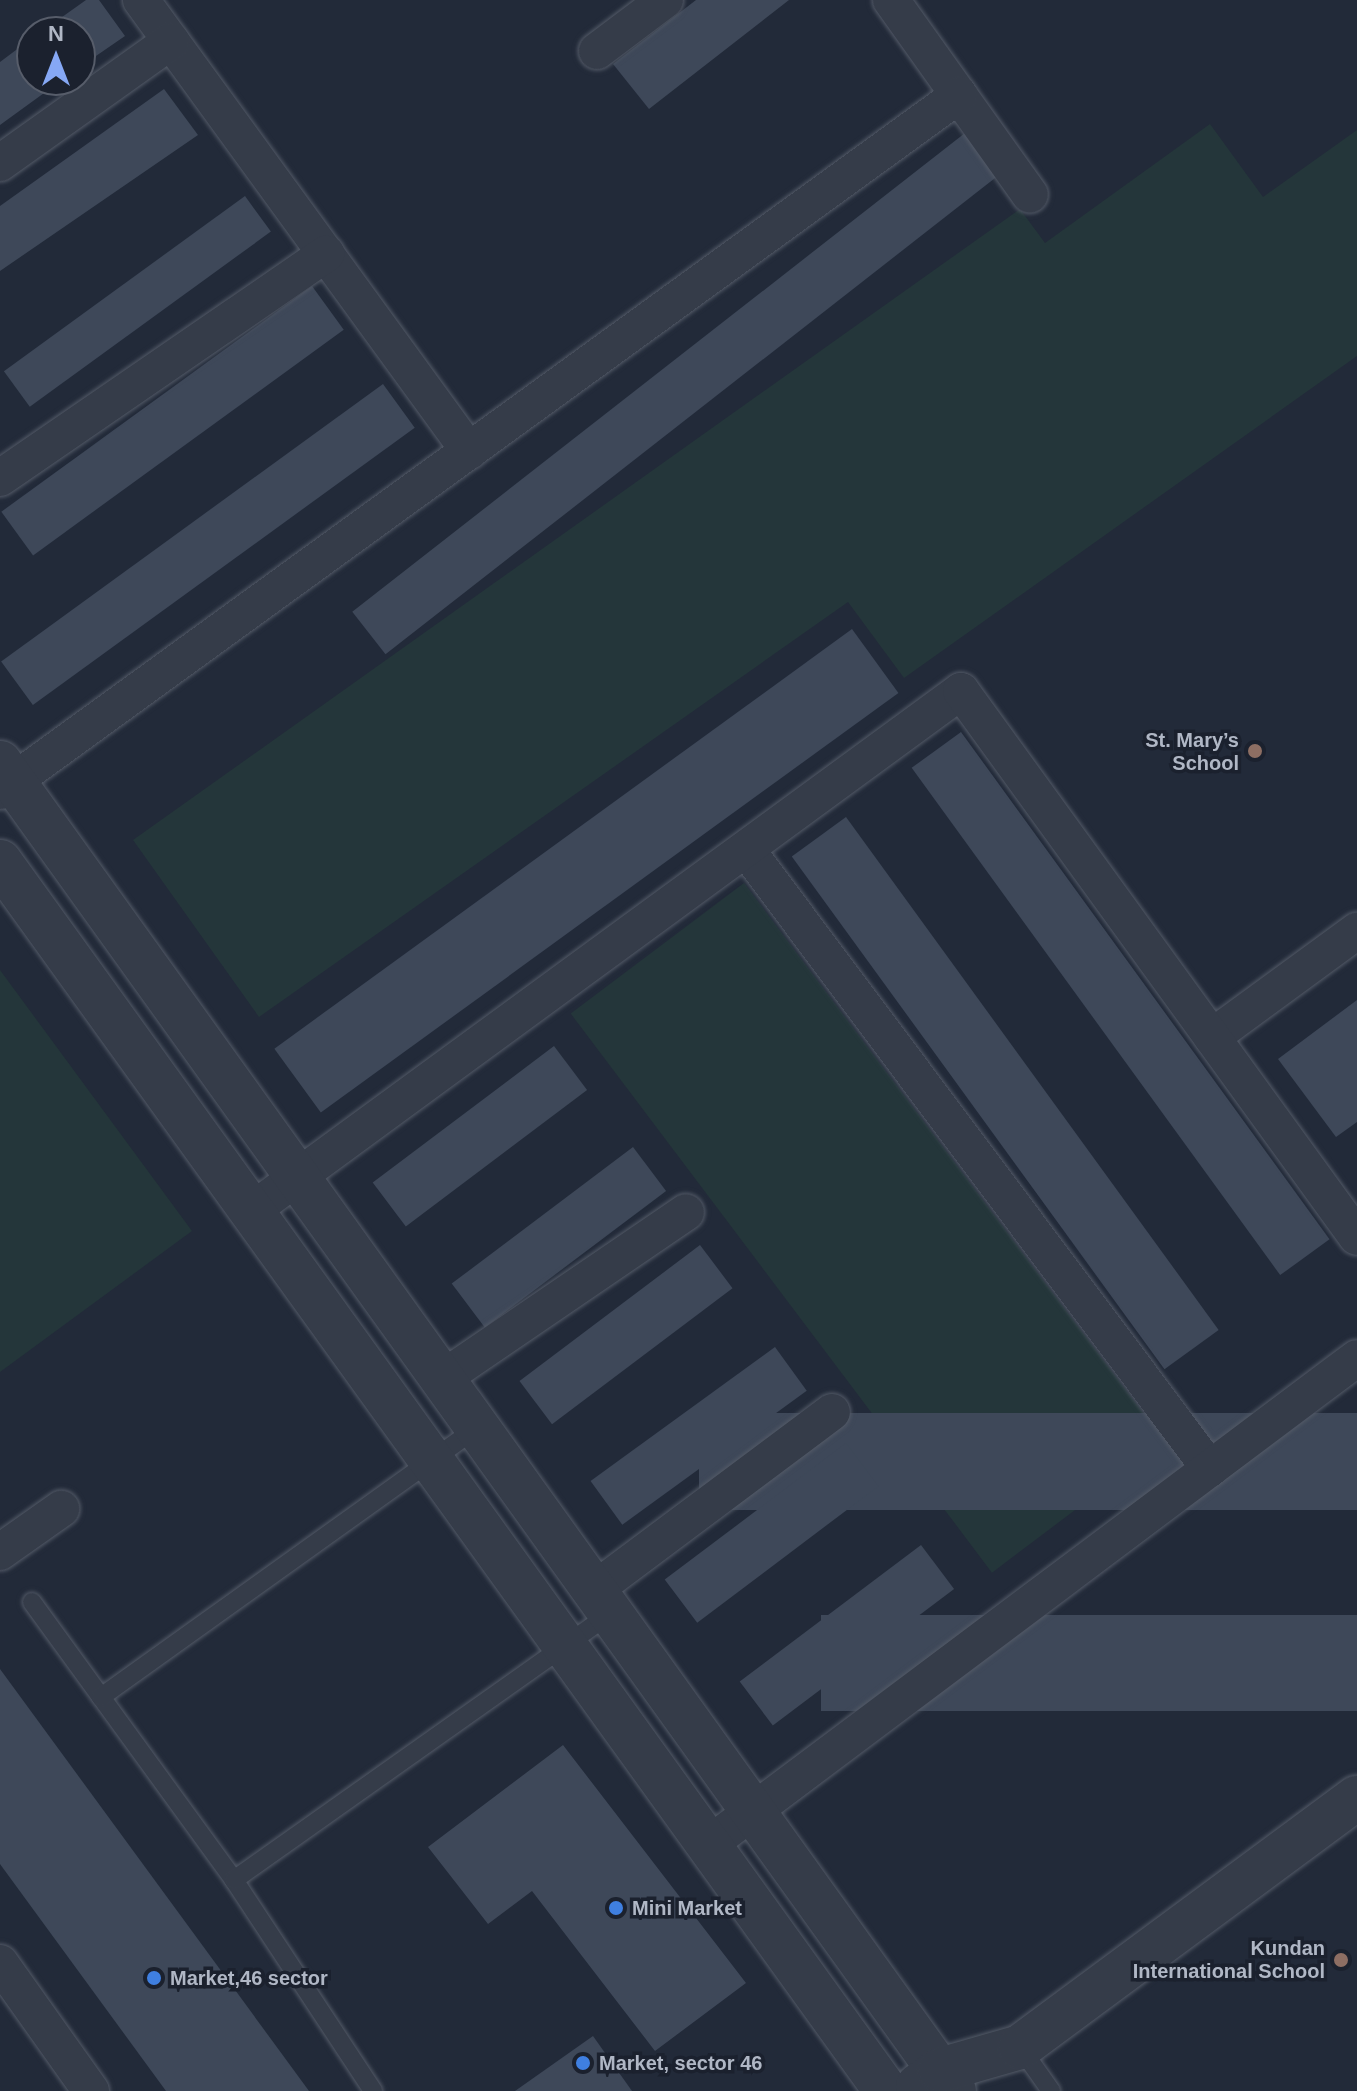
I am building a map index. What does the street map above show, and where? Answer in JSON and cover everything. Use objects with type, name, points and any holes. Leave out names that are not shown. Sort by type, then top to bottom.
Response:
[{"type":"street","points":[[141,0],[469,451]]},
{"type":"street","points":[[597,51],[665,0]]},
{"type":"street","points":[[891,0],[1030,195]]},
{"type":"street","points":[[0,163],[171,41]]},
{"type":"street","points":[[959,95],[469,451],[4,778],[298,1177],[754,1811],[965,2075],[1357,1798]]},
{"type":"street","points":[[0,478],[326,254]]},
{"type":"street","points":[[251,1211],[961,691],[1357,1237]]},
{"type":"street","points":[[746,849],[1210,1469]]},
{"type":"street","points":[[0,862],[886,2091]]},
{"type":"street","points":[[1212,1037],[1357,931]]},
{"type":"street","points":[[443,1378],[686,1212]]},
{"type":"street","points":[[708,1845],[1357,1358]]},
{"type":"street","points":[[603,1602],[832,1412]]},
{"type":"street","points":[[0,1552],[61,1509]]},
{"type":"street","points":[[0,1963],[91,2091]]},
{"type":"lane","points":[[101,1697],[478,1427]]},
{"type":"lane","points":[[32,1602],[234,1880],[373,2091]]},
{"type":"lane","points":[[234,1880],[565,1646],[603,1602]]},
{"type":"lane","points":[[965,2075],[1051,2091]]},
{"type":"shaded area","points":[[1210,124],[1263,197],[1357,130],[1357,356],[904,678],[848,602],[259,1017],[133,840],[1020,209],[1045,243]]},
{"type":"shaded area","points":[[744,883],[1165,1442],[992,1573],[571,1014]]},
{"type":"shaded area","points":[[0,970],[192,1231],[0,1372]]},
{"type":"building","points":[[86,0],[99,0],[125,36],[96,56],[96,16],[64,16]]},
{"type":"building","points":[[696,0],[789,0],[649,109],[613,64]]},
{"type":"building","points":[[16,50],[16,96],[40,96],[0,125],[0,62]]},
{"type":"building","points":[[164,89],[198,135],[0,271],[0,206]]},
{"type":"building","points":[[974,126],[1007,169],[386,654],[352,612]]},
{"type":"building","points":[[245,196],[271,232],[30,407],[4,371]]},
{"type":"building","points":[[312,286],[344,330],[33,555],[1,512]]},
{"type":"building","points":[[383,384],[415,428],[33,705],[1,661]]},
{"type":"building","points":[[852,629],[898,693],[321,1113],[274,1049]]},
{"type":"building","points":[[961,732],[1330,1239],[1280,1275],[912,768]]},
{"type":"building","points":[[846,817],[1219,1330],[1164,1369],[792,856]]},
{"type":"building","points":[[1357,1000],[1357,1122],[1336,1137],[1278,1059]]},
{"type":"building","points":[[554,1046],[587,1090],[406,1227],[373,1183]]},
{"type":"building","points":[[633,1147],[666,1191],[485,1328],[452,1284]]},
{"type":"building","points":[[700,1245],[732,1288],[552,1424],[520,1381]]},
{"type":"building","points":[[775,1347],[807,1391],[622,1525],[591,1481]]},
{"type":"building","points":[[699,1413],[1357,1413],[1357,1510],[699,1510]]},
{"type":"building","points":[[846,1443],[878,1486],[697,1623],[665,1580]]},
{"type":"building","points":[[921,1545],[954,1589],[773,1726],[740,1682]]},
{"type":"building","points":[[821,1615],[1357,1615],[1357,1711],[821,1711]]},
{"type":"building","name":"Market,46 sector","points":[[0,1669],[309,2091],[166,2091],[0,1864]]},
{"type":"building","name":"Mini Market","points":[[563,1745],[746,1983],[655,2051],[532,1891],[488,1924],[428,1847]]},
{"type":"building","name":"Market, sector 46","points":[[593,2036],[632,2091],[515,2091]]},
{"type":"place","name":"St. Mary’s School","points":[[1255,751]]},
{"type":"place","name":"Mini Market","points":[[616,1908]]},
{"type":"place","name":"Kundan International School","points":[[1341,1960]]},
{"type":"place","name":"Market,46 sector","points":[[154,1978]]},
{"type":"place","name":"Market, sector 46","points":[[583,2063]]}]
